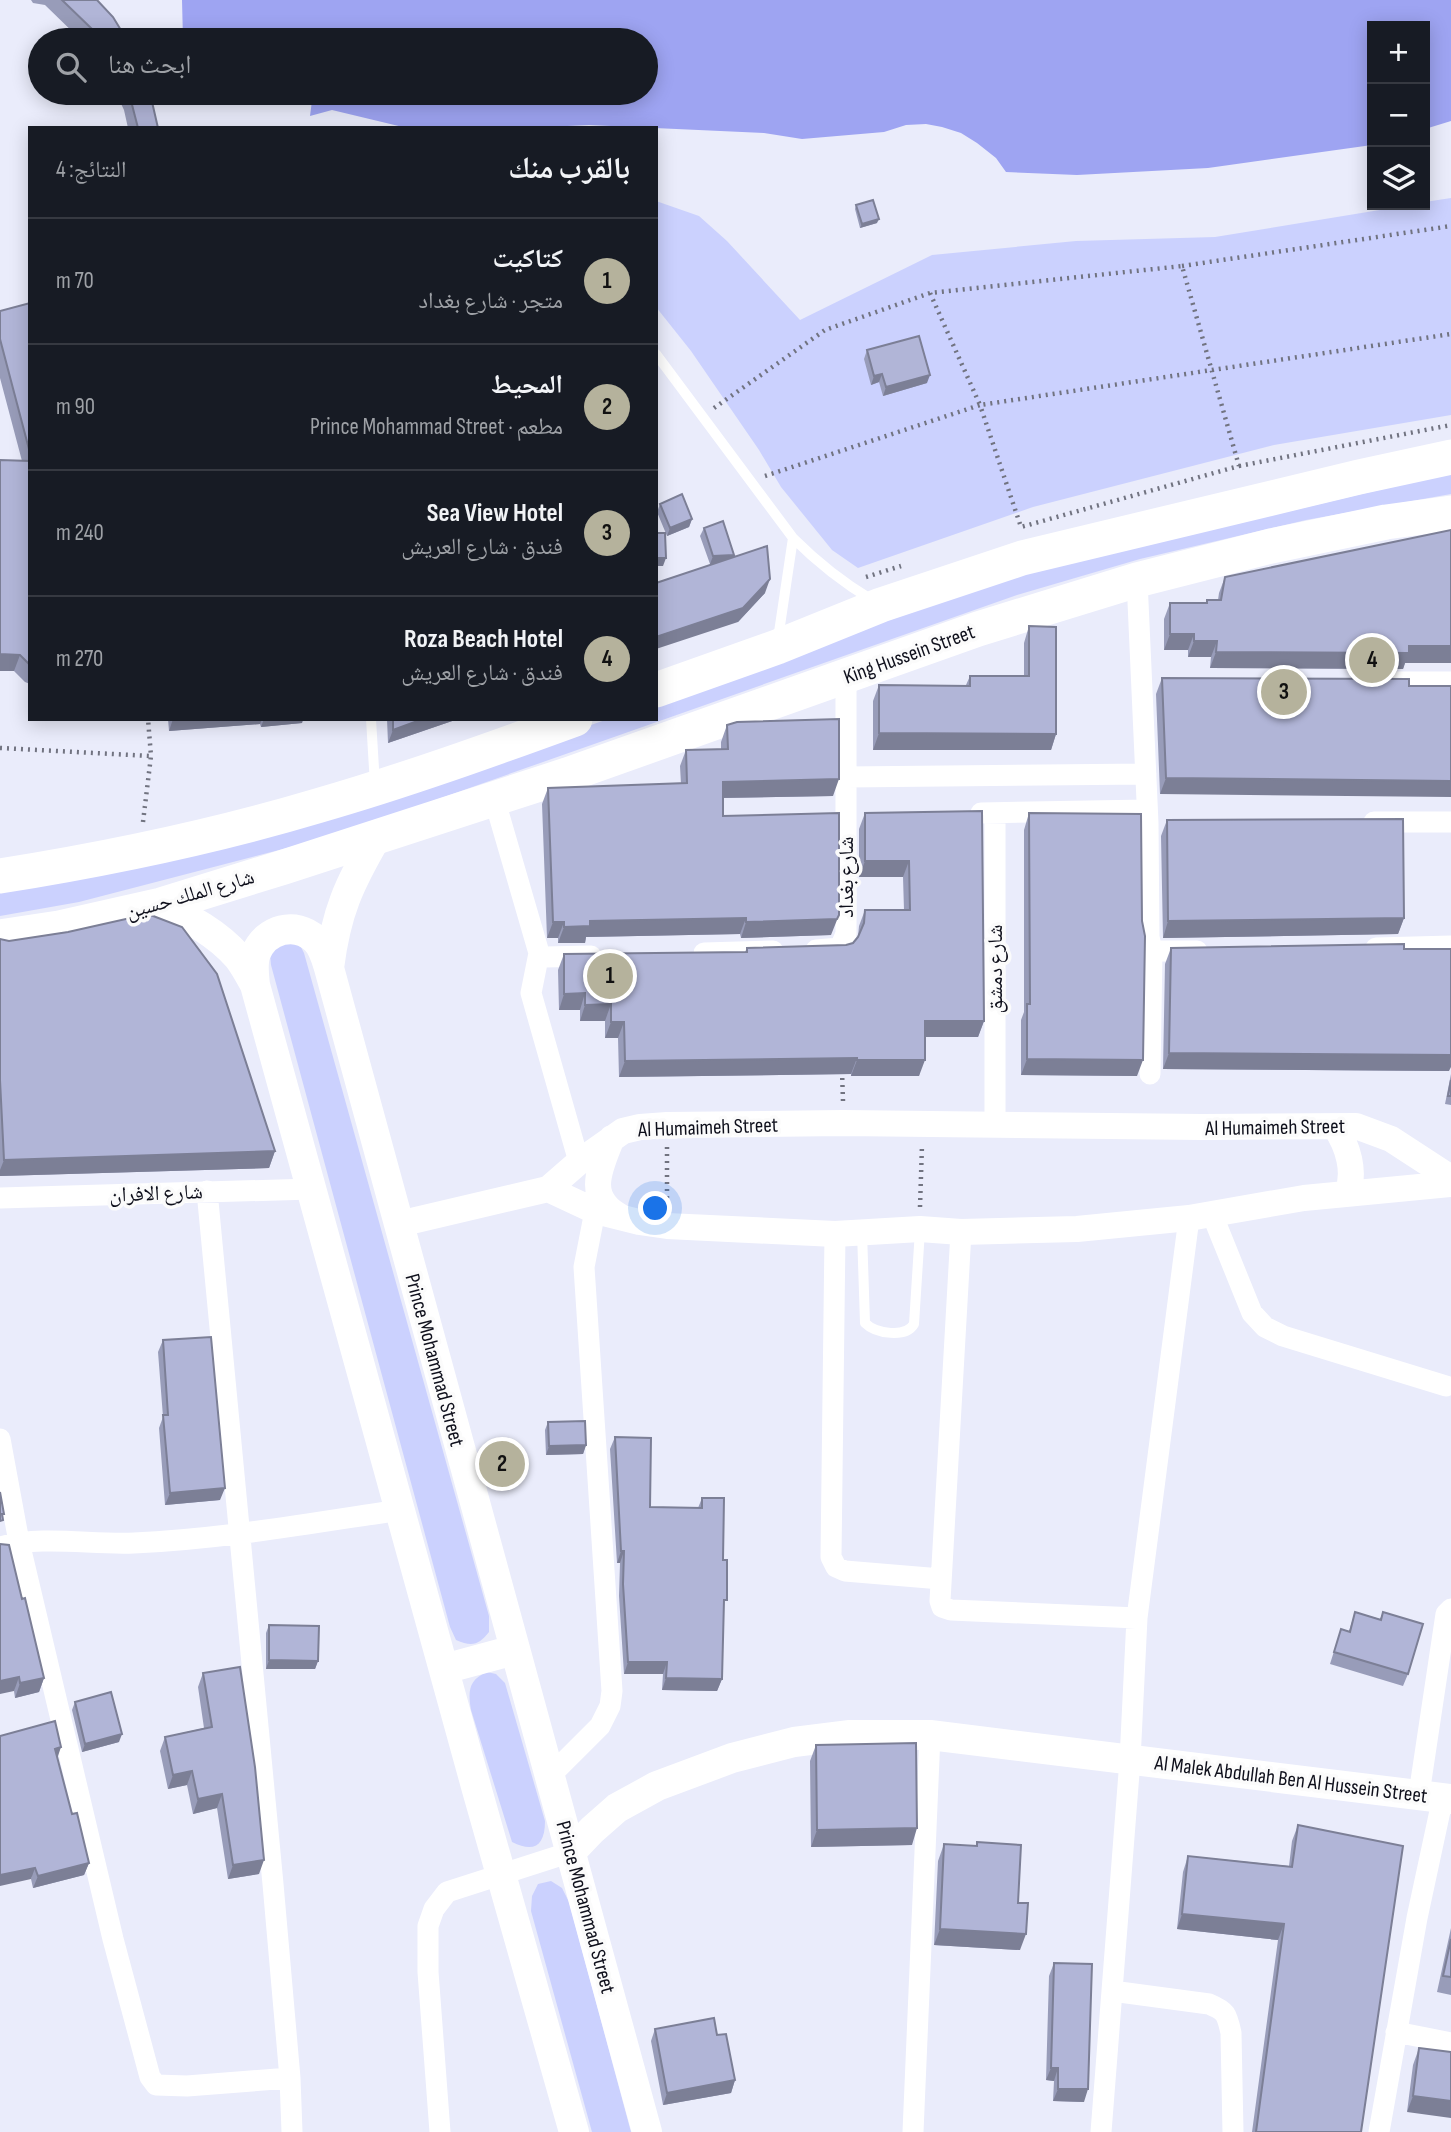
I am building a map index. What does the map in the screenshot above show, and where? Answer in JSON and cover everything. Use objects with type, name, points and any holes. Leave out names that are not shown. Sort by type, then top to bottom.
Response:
[{"type":"highway","points":[[658,689],[777,647],[881,605],[1022,558],[1451,457]]},
{"type":"highway","name":"King Hussein Street","points":[[377,836],[567,775],[978,629],[1137,580],[1271,546],[1386,522],[1451,513]]},
{"type":"highway","points":[[960,577],[978,629]]},
{"type":"highway","points":[[0,876],[139,851],[299,812],[569,721]]},
{"type":"highway","name":"شارع الملك حسين","points":[[0,937],[59,928],[161,905],[377,836]]},
{"type":"main road","name":"Prince Mohammad Street","points":[[377,836],[356,872],[340,910],[329,968],[647,2132]]},
{"type":"main road","points":[[161,905],[199,923],[239,958],[255,985],[574,2132]]},
{"type":"main road","points":[[255,985],[255,955],[262,942],[274,932],[289,928],[303,931],[316,940],[329,968]]},
{"type":"main road","points":[[444,1670],[514,1650]]},
{"type":"main road","name":"Al Malek Abdullah Ben Al Hussein Street","points":[[571,1852],[617,1808],[657,1786],[732,1758],[794,1742],[850,1735],[930,1735],[1438,1796]]},
{"type":"street","points":[[1137,580],[1146,774],[1152,819],[1150,1074]]},
{"type":"street","name":"شارع بغداد","points":[[687,953],[840,948],[846,934],[853,814],[846,777],[846,677]]},
{"type":"street","points":[[1142,681],[1168,681]]},
{"type":"street","points":[[1357,682],[1451,682]]},
{"type":"street","points":[[846,777],[1146,774]]},
{"type":"street","points":[[494,798],[539,953],[531,993],[579,1162]]},
{"type":"street","points":[[954,813],[1152,819]]},
{"type":"street","name":"شارع دمشق","points":[[995,813],[995,1125]]},
{"type":"street","points":[[1354,822],[1451,822]]},
{"type":"street","points":[[1356,948],[1451,946]]},
{"type":"street","points":[[1152,951],[1220,950]]},
{"type":"street","points":[[539,953],[545,957],[606,956]]},
{"type":"street","name":"Al Humaimeh Street","points":[[548,1189],[579,1162],[623,1131],[667,1125],[843,1123],[1356,1126],[1391,1139],[1451,1178]]},
{"type":"street","points":[[1335,1127],[1350,1161],[1347,1194]]},
{"type":"street","points":[[612,1138],[598,1182],[599,1195],[603,1205],[624,1219]]},
{"type":"street","points":[[399,1224],[548,1189],[595,1211],[667,1226],[835,1234],[920,1229],[961,1232],[1077,1229],[1201,1216],[1304,1198],[1451,1184]]},
{"type":"street","name":"شارع الافران","points":[[0,1198],[312,1189]]},
{"type":"street","points":[[206,1191],[272,1870],[290,2078],[292,2132]]},
{"type":"street","points":[[550,1776],[600,1726],[610,1706],[612,1690],[584,1267],[595,1211]]},
{"type":"street","points":[[1201,1216],[1252,1313],[1265,1326],[1283,1336],[1446,1386]]},
{"type":"street","points":[[1101,2132],[1130,1760],[1137,1618],[1201,1216]]},
{"type":"street","points":[[961,1232],[941,1579],[942,1607],[951,1610],[1137,1618]]},
{"type":"street","points":[[835,1234],[831,1558],[836,1567],[845,1571],[941,1579]]},
{"type":"street","points":[[0,1439],[10,1544],[150,2077],[156,2085],[187,2086],[290,2078]]},
{"type":"street","points":[[10,1544],[133,1543],[239,1533],[400,1510]]},
{"type":"street","points":[[1379,2132],[1438,1796],[1446,1614],[1451,1609]]},
{"type":"street","points":[[914,2132],[930,1735]]},
{"type":"street","points":[[440,2132],[428,1972],[428,1926],[434,1909],[447,1892],[571,1852]]},
{"type":"street","points":[[1112,1992],[1209,2004],[1223,2010],[1228,2017],[1231,2033],[1233,2132]]},
{"type":"street","points":[[1396,2032],[1451,2043]]},
{"type":"lane","points":[[658,357],[793,538],[845,584],[881,605]]},
{"type":"lane","points":[[777,647],[793,538]]},
{"type":"lane","points":[[372,721],[375,788]]},
{"type":"lane","points":[[862,1232],[865,1323],[877,1332],[906,1332],[914,1324],[920,1229]]},
{"type":"path","points":[[703,416],[825,330],[930,293],[1182,266],[1451,226]]},
{"type":"path","points":[[1182,266],[1239,466]]},
{"type":"path","points":[[930,293],[980,405],[1021,527],[1239,466],[1451,425]]},
{"type":"path","points":[[752,481],[980,405],[1451,334]]},
{"type":"path","points":[[139,851],[151,756],[148,721]]},
{"type":"path","points":[[0,748],[151,756]]},
{"type":"path","points":[[842,1069],[843,1123]]},
{"type":"path","points":[[920,1229],[922,1124]]},
{"type":"path","points":[[667,1125],[667,1226]]},
{"type":"shaded area","points":[[1451,198],[1451,415],[1274,445],[1033,507],[858,568],[832,550],[781,487],[691,351],[658,310],[658,202],[699,216],[727,241],[800,320],[932,255],[1076,241],[1215,237],[1380,210],[1430,210],[1430,201]]},
{"type":"shaded area","points":[[1451,473],[1451,494],[1306,520],[1140,559],[1017,595],[333,836],[79,902],[0,916],[0,889],[328,818],[602,721],[658,721],[658,701],[1018,575]]},
{"type":"shaded area","points":[[281,940],[300,945],[304,953],[489,1616],[489,1632],[475,1644],[456,1640],[450,1627],[271,965],[270,954]]},
{"type":"shaded area","points":[[487,1672],[496,1674],[505,1683],[545,1821],[540,1842],[532,1847],[512,1842],[471,1710],[471,1687],[476,1679]]},
{"type":"shaded area","points":[[551,1881],[562,1888],[569,1902],[631,2132],[592,2132],[531,1911],[532,1896],[538,1884]]},
{"type":"water","points":[[182,0],[1451,0],[1451,121],[1430,127],[1430,21],[1367,21],[1367,146],[1208,168],[1077,175],[1006,172],[996,158],[961,133],[926,124],[906,125],[884,132],[802,139],[764,133],[658,128],[658,126],[399,126],[332,110],[310,116],[311,105],[658,105],[658,28],[183,28]]},
{"type":"building","points":[[62,0],[97,0],[120,28],[91,28]]},
{"type":"building","points":[[132,105],[153,105],[158,126],[137,126]]},
{"type":"building","points":[[873,200],[879,219],[862,224],[856,205]]},
{"type":"building","points":[[28,304],[28,445],[0,339],[0,311]]},
{"type":"building","points":[[919,336],[930,375],[886,387],[882,374],[874,376],[867,350]]},
{"type":"building","points":[[0,460],[28,461],[28,663],[20,655],[0,654]]},
{"type":"building","points":[[682,494],[692,519],[670,528],[660,504]]},
{"type":"building","points":[[723,521],[734,555],[713,556],[704,528]]},
{"type":"building","points":[[1451,530],[1451,646],[1409,646],[1409,653],[1216,652],[1217,641],[1194,641],[1194,634],[1170,634],[1170,603],[1207,603],[1207,600],[1221,600],[1225,577]]},
{"type":"building","points":[[658,533],[665,533],[666,558],[658,558]]},
{"type":"building","points":[[767,546],[770,579],[743,608],[658,636],[658,582]]},
{"type":"building","points":[[1029,626],[1056,627],[1056,734],[879,733],[879,685],[970,686],[970,676],[1029,676]]},
{"type":"building","points":[[1162,678],[1409,679],[1409,686],[1451,686],[1451,781],[1166,778]]},
{"type":"building","points":[[839,719],[839,779],[723,782],[723,816],[839,813],[837,919],[746,922],[746,918],[590,921],[590,926],[564,927],[564,922],[553,922],[548,788],[687,783],[686,750],[728,749],[727,725],[737,722]]},
{"type":"building","points":[[393,721],[418,721],[393,730]]},
{"type":"building","points":[[982,811],[984,1021],[925,1021],[925,1060],[857,1058],[625,1061],[624,1022],[611,1022],[611,1004],[585,1005],[585,993],[564,994],[564,954],[747,952],[747,948],[853,943],[864,923],[865,910],[910,910],[909,861],[865,861],[865,813]]},
{"type":"building","points":[[1029,813],[1141,814],[1142,921],[1145,936],[1143,1060],[1027,1059],[1027,1004],[1030,1004]]},
{"type":"building","points":[[1403,819],[1404,918],[1168,921],[1167,820]]},
{"type":"building","points":[[148,914],[182,927],[217,974],[275,1151],[4,1160],[0,1080],[0,939],[9,941],[68,932]]},
{"type":"building","points":[[1404,944],[1404,949],[1451,949],[1451,1055],[1169,1053],[1171,948]]},
{"type":"building","points":[[211,1337],[225,1488],[170,1493],[163,1415],[168,1415],[163,1340]]},
{"type":"building","points":[[585,1421],[586,1445],[549,1446],[548,1422]]},
{"type":"building","points":[[615,1437],[651,1438],[650,1507],[702,1508],[702,1498],[724,1498],[723,1560],[727,1560],[727,1600],[724,1600],[722,1679],[666,1678],[667,1662],[628,1662],[623,1584],[624,1551],[621,1551]]},
{"type":"building","points":[[0,1492],[4,1514],[3,1520],[0,1521]]},
{"type":"building","points":[[0,1544],[9,1545],[44,1678],[20,1683],[19,1677],[0,1681]]},
{"type":"building","points":[[1355,1612],[1381,1620],[1383,1612],[1423,1624],[1408,1674],[1334,1652],[1341,1629],[1350,1632]]},
{"type":"building","points":[[269,1625],[319,1626],[318,1661],[269,1660]]},
{"type":"building","points":[[240,1667],[255,1767],[264,1860],[233,1865],[222,1794],[198,1799],[192,1771],[173,1775],[165,1737],[212,1727],[203,1673]]},
{"type":"building","points":[[111,1692],[122,1734],[85,1744],[75,1702]]},
{"type":"building","points":[[55,1721],[61,1747],[55,1749],[72,1814],[77,1813],[89,1863],[38,1876],[35,1868],[0,1875],[0,1736]]},
{"type":"building","points":[[916,1743],[917,1828],[817,1830],[816,1745]]},
{"type":"building","points":[[1298,1825],[1403,1846],[1361,2132],[1256,2132],[1284,1924],[1182,1914],[1188,1856],[1292,1867]]},
{"type":"building","points":[[977,1842],[1021,1845],[1018,1903],[1028,1903],[1026,1934],[940,1929],[944,1844],[977,1846]]},
{"type":"building","points":[[1451,1939],[1451,1977],[1443,1976]]},
{"type":"building","points":[[1054,1963],[1092,1964],[1088,2089],[1058,2089],[1058,2068],[1051,2068]]},
{"type":"building","points":[[714,2018],[717,2035],[726,2034],[735,2080],[667,2093],[655,2029]]},
{"type":"building","points":[[1419,2048],[1451,2052],[1451,2101],[1413,2096]]},
{"type":"place","name":"Roza Beach Hotel","points":[[1372,660]]},
{"type":"place","name":"Sea View Hotel","points":[[1284,692]]},
{"type":"place","name":"كتاكيت","points":[[610,976]]},
{"type":"place","name":"المحيط","points":[[502,1464]]}]
